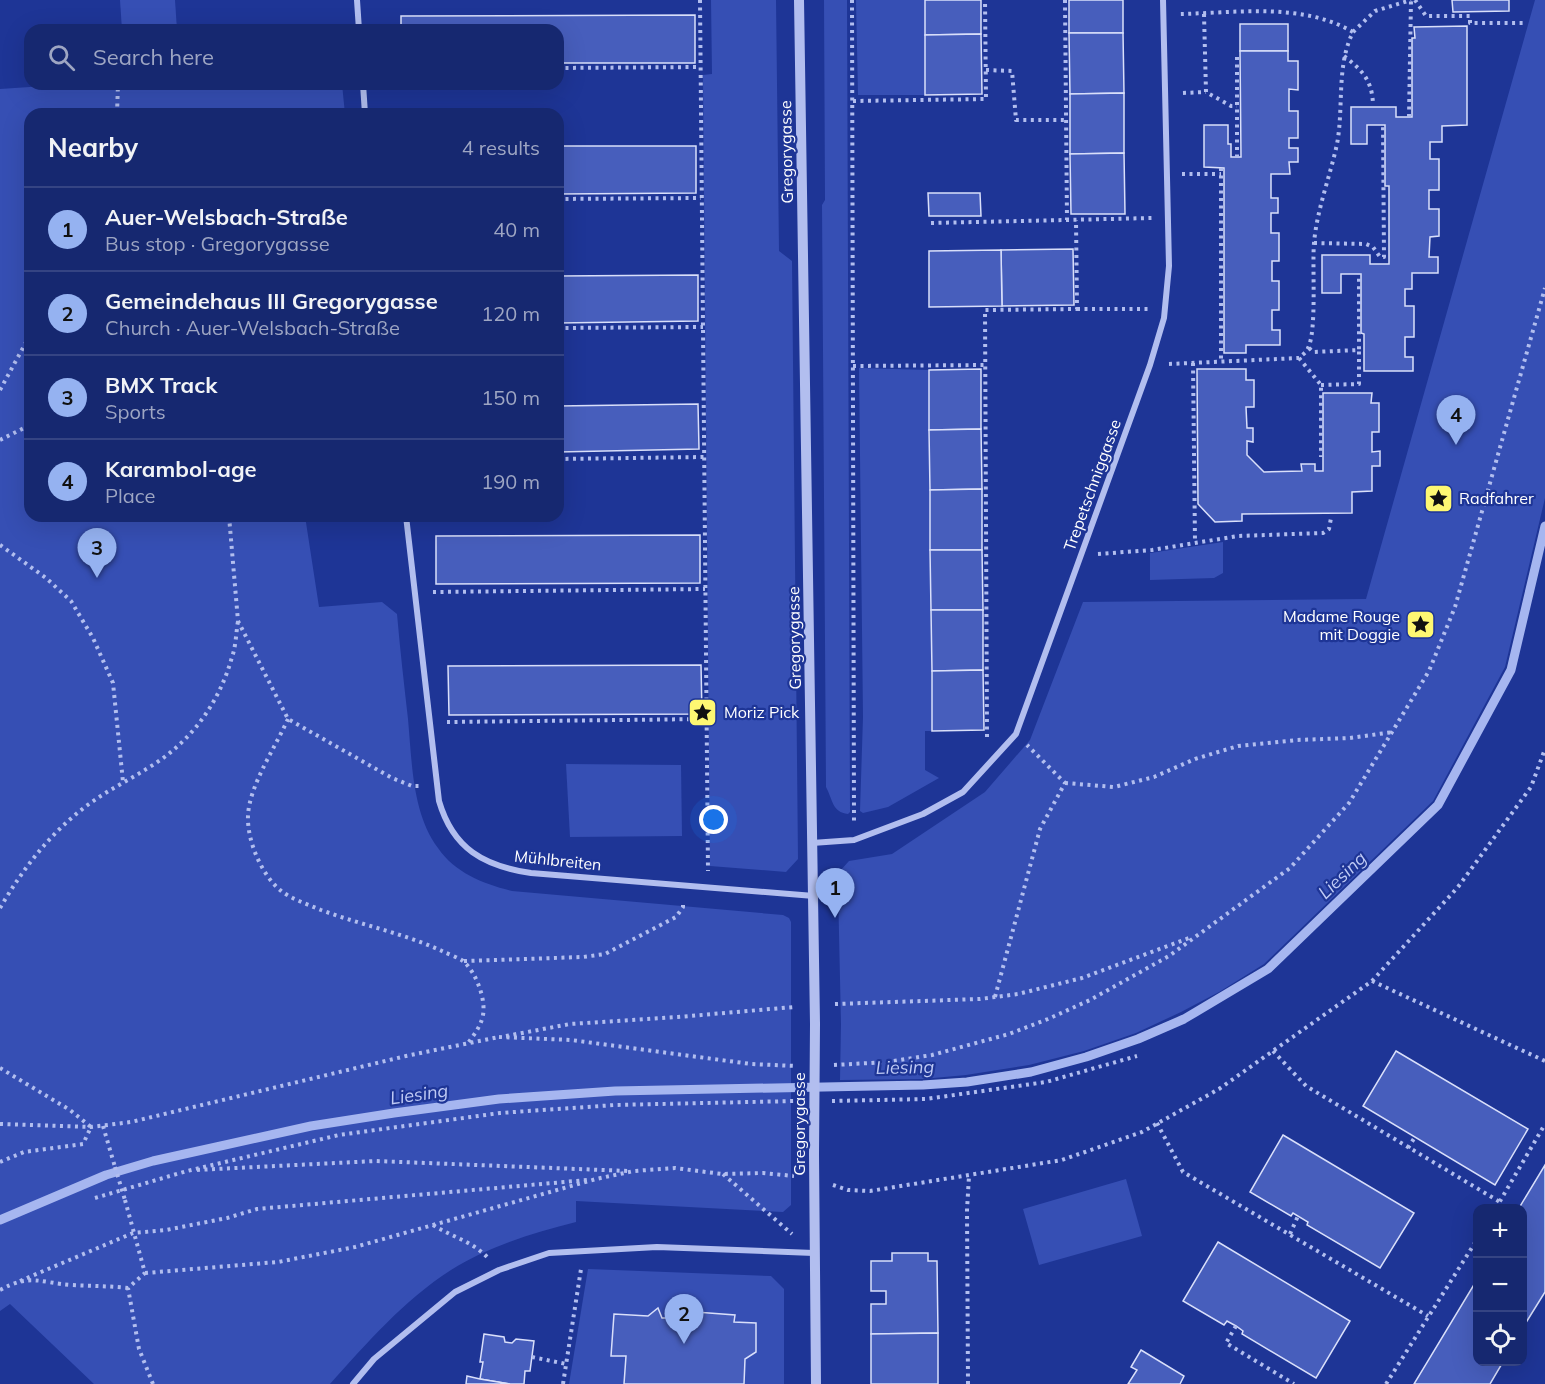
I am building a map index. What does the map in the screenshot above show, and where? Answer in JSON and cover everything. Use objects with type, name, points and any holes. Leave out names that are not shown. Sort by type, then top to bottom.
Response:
[{"type":"street","points":[[357,0],[359,24]]},
{"type":"street","name":"Gregorygasse","points":[[799,0],[814,896],[816,1384]]},
{"type":"street","name":"Trepetschniggasse","points":[[812,843],[854,840],[923,814],[963,792],[1016,734],[1150,365],[1164,318],[1169,266],[1163,0]]},
{"type":"street","points":[[363,90],[364,108]]},
{"type":"street","name":"Mühlbreiten","points":[[407,522],[442,815],[466,849],[490,864],[531,873],[814,896]]},
{"type":"street","points":[[353,1384],[374,1359],[455,1292],[499,1270],[549,1253],[657,1246],[814,1253]]},
{"type":"path","points":[[699,0],[709,887]]},
{"type":"path","points":[[852,0],[854,840]]},
{"type":"path","points":[[853,101],[986,99],[985,0]]},
{"type":"path","points":[[1065,0],[1067,220]]},
{"type":"path","points":[[1413,0],[1426,16],[1470,16],[1470,23],[1526,23]]},
{"type":"path","points":[[1150,365],[1299,358],[1309,348],[1312,330],[1314,243],[1322,197],[1341,120],[1344,56],[1347,45],[1353,32],[1375,11],[1413,0]]},
{"type":"path","points":[[1409,117],[1413,0]]},
{"type":"path","points":[[1163,14],[1288,12],[1335,22],[1353,32]]},
{"type":"path","points":[[1204,14],[1206,92]]},
{"type":"path","points":[[1344,56],[1366,76],[1373,90],[1373,104]]},
{"type":"path","points":[[1237,57],[1237,157]]},
{"type":"path","points":[[564,68],[700,67]]},
{"type":"path","points":[[986,70],[1012,70],[1016,120],[1066,120]]},
{"type":"path","points":[[117,108],[118,90]]},
{"type":"path","points":[[1165,93],[1206,92],[1231,106],[1237,106]]},
{"type":"path","points":[[1383,125],[1383,257],[1385,264]]},
{"type":"path","points":[[1221,168],[1221,362]]},
{"type":"path","points":[[1167,174],[1221,174]]},
{"type":"path","points":[[564,199],[701,198]]},
{"type":"path","points":[[931,223],[1168,218]]},
{"type":"path","points":[[1076,220],[1077,309]]},
{"type":"path","points":[[1314,243],[1366,244],[1373,247],[1380,257],[1383,257]]},
{"type":"path","points":[[1321,385],[1359,384],[1359,274]]},
{"type":"path","points":[[830,1065],[887,1062],[932,1055],[1010,1034],[1048,1019],[1090,1000],[1169,956],[1290,868],[1349,803],[1429,671],[1455,607],[1545,288]]},
{"type":"path","points":[[987,764],[985,310],[1165,309]]},
{"type":"path","points":[[564,328],[703,327]]},
{"type":"path","points":[[0,390],[24,346]]},
{"type":"path","points":[[1309,348],[1313,352],[1359,350]]},
{"type":"path","points":[[1299,358],[1321,385],[1321,457]]},
{"type":"path","points":[[1193,363],[1195,543]]},
{"type":"path","points":[[853,366],[985,365]]},
{"type":"path","points":[[0,440],[24,428]]},
{"type":"path","points":[[564,459],[704,457]]},
{"type":"path","points":[[1080,556],[1152,550],[1238,536],[1323,533],[1329,529],[1330,518]]},
{"type":"path","points":[[0,908],[21,873],[45,843],[90,803],[175,749],[203,720],[220,691],[233,656],[238,621],[230,522]]},
{"type":"path","points":[[0,545],[46,578],[71,601],[93,638],[113,683],[123,782]]},
{"type":"path","points":[[414,592],[705,589]]},
{"type":"path","points":[[238,621],[288,719],[392,778],[412,786],[437,787]]},
{"type":"path","points":[[288,719],[253,790],[249,804],[248,831],[256,855],[268,875],[279,890],[300,902],[431,946],[463,961],[583,957],[606,954],[676,917],[683,908],[686,885]]},
{"type":"path","points":[[464,722],[707,719]]},
{"type":"path","points":[[1016,734],[1065,783],[1114,786],[1154,777],[1194,759],[1238,746],[1350,738],[1394,732]]},
{"type":"path","points":[[187,1171],[376,1161],[634,1171],[675,1168],[722,1174],[763,1173],[814,1178],[848,1190],[870,1191],[1062,1160],[1142,1132],[1219,1089],[1372,981],[1458,887],[1531,787],[1545,749]]},
{"type":"path","points":[[995,998],[1040,829],[1065,783]]},
{"type":"path","points":[[0,1124],[103,1126],[131,1122],[406,1056],[570,1024],[678,1017],[815,1004],[995,998],[1082,978],[1196,935]]},
{"type":"path","points":[[463,961],[473,975],[483,1002],[483,1016],[477,1031],[467,1044]]},
{"type":"path","points":[[1372,981],[1545,1061]]},
{"type":"path","points":[[499,1037],[571,1040],[751,1064],[798,1066]]},
{"type":"path","points":[[1273,1051],[1306,1086],[1500,1202],[1545,1124]]},
{"type":"path","points":[[830,1101],[926,1099],[1046,1082],[1137,1056]]},
{"type":"path","points":[[0,1068],[70,1110],[91,1126]]},
{"type":"path","points":[[95,1198],[187,1171],[339,1135],[500,1113],[615,1105],[806,1101]]},
{"type":"path","points":[[1157,1123],[1183,1172],[1428,1316]]},
{"type":"path","points":[[0,1162],[24,1152],[83,1144],[91,1126]]},
{"type":"path","points":[[103,1126],[145,1272]]},
{"type":"path","points":[[1408,1148],[1414,1137]]},
{"type":"path","points":[[20,1281],[34,1280],[70,1285],[128,1288],[145,1272],[278,1262],[355,1246],[596,1179],[634,1171]]},
{"type":"path","points":[[722,1174],[814,1253]]},
{"type":"path","points":[[968,1384],[967,1210],[969,1176]]},
{"type":"path","points":[[0,1290],[133,1233],[166,1230],[257,1209],[596,1179]]},
{"type":"path","points":[[1290,1234],[1298,1216]]},
{"type":"path","points":[[432,1225],[463,1238],[479,1248],[499,1270]]},
{"type":"path","points":[[1386,1384],[1473,1246]]},
{"type":"path","points":[[563,1384],[583,1251]]},
{"type":"path","points":[[128,1288],[139,1349],[153,1384]]},
{"type":"path","points":[[1236,1326],[1226,1343],[1294,1384]]},
{"type":"path","points":[[532,1358],[566,1364]]},
{"type":"shaded area","points":[[120,0],[175,0],[177,24],[122,24]]},
{"type":"shaded area","points":[[711,0],[776,0],[779,251],[792,261],[798,859],[786,872],[710,866],[703,75],[712,74]]},
{"type":"shaded area","points":[[824,0],[847,0],[850,812],[848,814],[836,808],[826,787],[822,205],[825,200]]},
{"type":"shaded area","points":[[856,0],[925,0],[925,95],[858,95]]},
{"type":"shaded area","points":[[1535,0],[1545,0],[1545,498],[1505,667],[1433,801],[1264,964],[1181,1012],[1136,1033],[1084,1051],[1029,1065],[923,1079],[840,1080],[838,887],[840,871],[849,861],[892,854],[985,792],[1030,740],[1083,602],[1366,599]]},
{"type":"shaded area","points":[[0,89],[343,90],[344,108],[24,108],[24,522],[306,522],[319,607],[382,602],[397,614],[412,769],[418,803],[429,834],[445,857],[453,864],[481,881],[512,891],[783,915],[789,918],[791,922],[791,1205],[783,1212],[576,1201],[576,1222],[496,1247],[466,1261],[434,1282],[402,1308],[330,1384],[94,1384],[10,1304],[0,1311]]},
{"type":"shaded area","points":[[859,368],[929,370],[932,731],[925,731],[925,770],[939,778],[888,807],[863,813],[860,811],[863,717]]},
{"type":"shaded area","points":[[1223,542],[1223,573],[1214,578],[1150,580],[1150,553]]},
{"type":"shaded area","points":[[566,764],[681,765],[682,836],[570,837]]},
{"type":"shaded area","points":[[1126,1179],[1142,1236],[1039,1265],[1023,1209]]},
{"type":"shaded area","points":[[588,1269],[771,1276],[784,1289],[784,1384],[569,1384]]},
{"type":"building","points":[[925,0],[981,0],[981,34],[925,35]]},
{"type":"building","points":[[1069,0],[1123,0],[1123,33],[1069,33]]},
{"type":"building","points":[[1452,0],[1509,0],[1509,11],[1453,12]]},
{"type":"building","points":[[695,15],[695,63],[564,63],[564,24],[401,24],[401,16]]},
{"type":"building","points":[[1240,24],[1288,24],[1288,51],[1240,51]]},
{"type":"building","points":[[1467,26],[1467,125],[1442,126],[1442,142],[1430,142],[1430,159],[1439,159],[1439,190],[1429,190],[1429,209],[1439,209],[1439,236],[1430,237],[1429,257],[1438,257],[1438,273],[1412,273],[1412,289],[1405,289],[1405,306],[1414,306],[1414,337],[1405,337],[1405,357],[1413,357],[1413,371],[1364,371],[1364,334],[1361,333],[1361,274],[1341,274],[1341,293],[1322,293],[1322,255],[1370,255],[1370,264],[1389,264],[1389,186],[1385,186],[1385,125],[1367,125],[1367,144],[1351,144],[1351,107],[1396,107],[1396,117],[1412,117],[1414,27]]},
{"type":"building","points":[[1069,33],[1123,33],[1124,93],[1070,94]]},
{"type":"building","points":[[981,34],[982,94],[925,95],[925,35]]},
{"type":"building","points":[[1240,51],[1288,51],[1288,61],[1298,61],[1298,90],[1289,89],[1289,111],[1298,111],[1298,138],[1289,138],[1289,148],[1298,148],[1298,162],[1289,162],[1290,174],[1271,174],[1271,198],[1278,198],[1278,213],[1271,213],[1271,233],[1279,233],[1279,261],[1272,261],[1272,281],[1279,281],[1279,310],[1272,310],[1272,330],[1280,330],[1280,345],[1246,345],[1246,353],[1224,353],[1224,168],[1204,167],[1204,125],[1228,125],[1231,157],[1241,157]]},
{"type":"building","points":[[1124,93],[1124,153],[1070,154],[1070,94]]},
{"type":"building","points":[[564,146],[696,146],[696,193],[564,194]]},
{"type":"building","points":[[1124,153],[1125,214],[1071,214],[1070,154]]},
{"type":"building","points":[[928,193],[980,193],[981,216],[929,216]]},
{"type":"building","points":[[1073,249],[1074,305],[1002,306],[1001,250]]},
{"type":"building","points":[[1001,250],[1002,306],[929,307],[929,251]]},
{"type":"building","points":[[698,275],[698,321],[564,323],[564,276]]},
{"type":"building","points":[[981,369],[981,429],[929,430],[929,370]]},
{"type":"building","points":[[1197,369],[1246,369],[1246,380],[1254,380],[1254,407],[1246,407],[1247,428],[1253,428],[1253,442],[1247,441],[1247,455],[1264,472],[1302,471],[1301,464],[1315,464],[1315,471],[1323,471],[1323,393],[1372,393],[1371,403],[1379,403],[1379,432],[1372,432],[1372,452],[1380,451],[1380,466],[1372,466],[1372,491],[1352,492],[1352,513],[1242,514],[1242,521],[1215,522],[1198,504]]},
{"type":"building","points":[[698,404],[699,449],[564,452],[564,406]]},
{"type":"building","points":[[981,429],[982,489],[930,490],[929,430]]},
{"type":"building","points":[[982,489],[982,550],[930,550],[930,490]]},
{"type":"building","points":[[700,535],[700,583],[436,584],[436,536]]},
{"type":"building","points":[[930,550],[982,550],[983,610],[931,610]]},
{"type":"building","points":[[931,610],[983,610],[983,670],[932,671]]},
{"type":"building","points":[[701,665],[702,714],[449,715],[448,666]]},
{"type":"building","points":[[983,670],[984,730],[932,731],[932,671]]},
{"type":"building","points":[[1396,1051],[1528,1129],[1495,1185],[1363,1106]]},
{"type":"building","points":[[1283,1135],[1414,1213],[1380,1268],[1307,1225],[1308,1222],[1293,1213],[1291,1216],[1250,1192]]},
{"type":"building","points":[[1545,1165],[1545,1292],[1527,1321],[1527,1204],[1521,1204]]},
{"type":"building","points":[[1218,1242],[1350,1321],[1316,1378],[1242,1334],[1243,1331],[1236,1326],[1227,1321],[1224,1325],[1183,1301]]},
{"type":"building","points":[[892,1253],[928,1253],[928,1261],[937,1261],[938,1333],[871,1334],[871,1304],[886,1304],[886,1291],[871,1291],[871,1261],[892,1261]]},
{"type":"building","points":[[1473,1286],[1473,1366],[1501,1366],[1490,1384],[1414,1384]]},
{"type":"building","points":[[658,1308],[662,1318],[694,1318],[696,1312],[735,1315],[734,1322],[756,1323],[756,1352],[745,1359],[744,1384],[624,1384],[626,1356],[611,1356],[614,1314],[648,1316]]},
{"type":"building","points":[[938,1333],[938,1384],[871,1384],[871,1334]]},
{"type":"building","points":[[484,1334],[504,1337],[505,1342],[512,1343],[516,1339],[534,1341],[530,1371],[525,1371],[524,1384],[480,1379]]},
{"type":"building","points":[[1141,1350],[1184,1376],[1180,1384],[1128,1384],[1137,1370],[1131,1367]]},
{"type":"building","points":[[467,1376],[480,1379],[510,1384],[466,1384]]},
{"type":"waterway","name":"Liesing","points":[[0,1220],[106,1175],[153,1161],[311,1126],[499,1099],[615,1091],[923,1085],[967,1082],[1031,1072],[1086,1057],[1138,1039],[1184,1019],[1268,969],[1438,805],[1511,670],[1545,526]]},
{"type":"place","name":"Karambol-age","points":[[1456,445]]},
{"type":"place","name":"Radfahrer","points":[[1438,498]]},
{"type":"place","name":"BMX Track","points":[[97,578]]},
{"type":"place","name":"Madame Rouge mit Doggie","points":[[1421,625]]},
{"type":"place","name":"Moriz Pick","points":[[703,712]]},
{"type":"place","name":"Auer-Welsbach-Straße","points":[[835,918]]},
{"type":"place","name":"Gemeindehaus III Gregorygasse","points":[[684,1344]]}]
